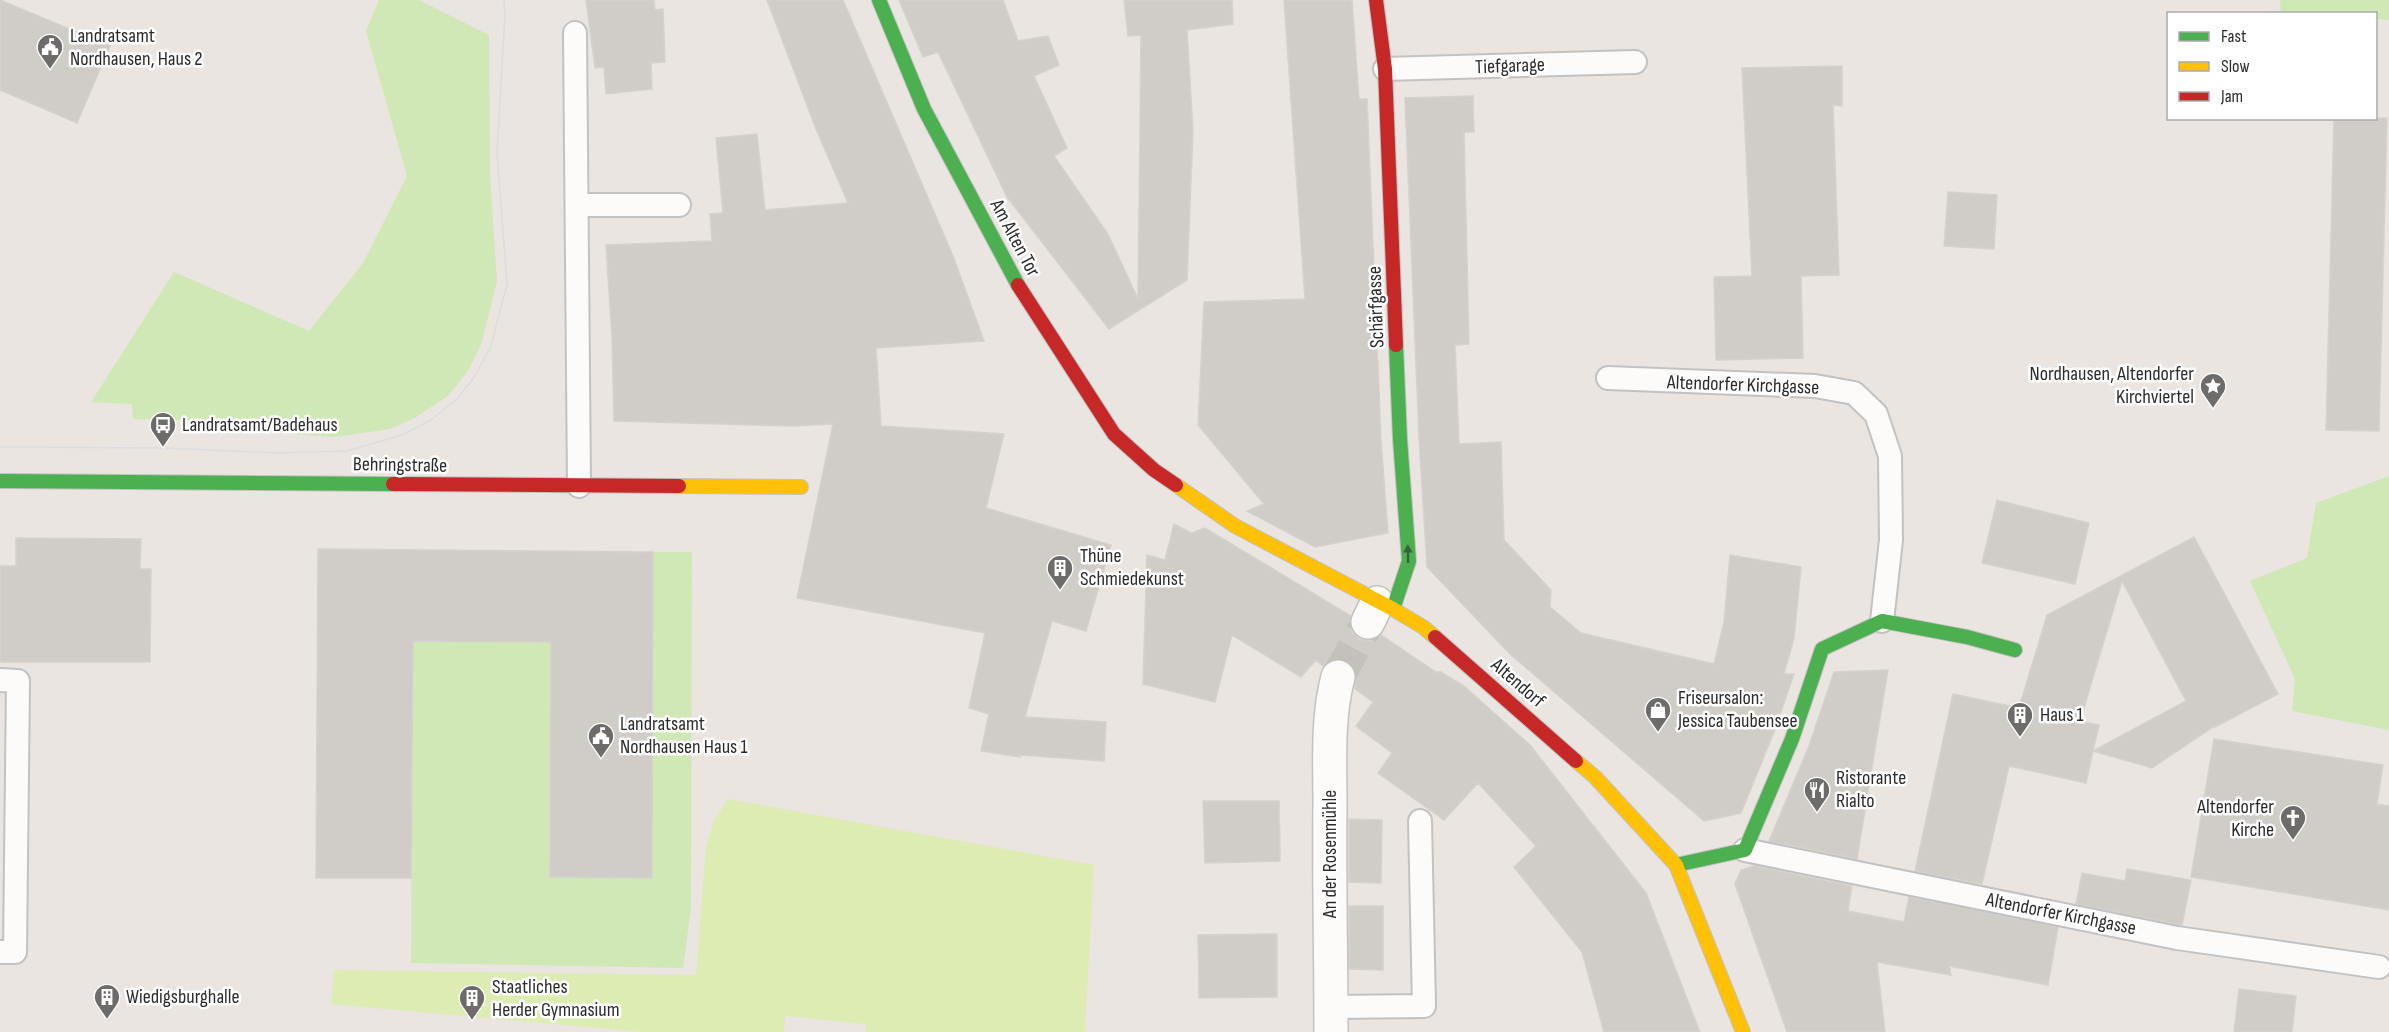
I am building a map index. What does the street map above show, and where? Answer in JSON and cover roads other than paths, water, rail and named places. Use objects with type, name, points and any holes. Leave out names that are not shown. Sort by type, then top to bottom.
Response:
[{"type":"street","name":"Am Alten Tor","points":[[879,0],[924,109],[1021,291],[1114,434],[1154,470]]},
{"type":"street","name":"Schärfgasse","points":[[1376,0],[1385,69],[1400,439],[1409,561],[1402,587],[1379,612]]},
{"type":"street","name":"Altendorf","points":[[1154,470],[1236,526],[1379,612],[1423,627],[1595,777],[1676,865],[1743,1032]]},
{"type":"street","name":"Behringstraße","points":[[0,481],[801,487]]},
{"type":"street","points":[[1745,850],[1792,740],[1822,649],[1882,621],[1967,637],[2015,650]]},
{"type":"street","name":"An der Rosenmühle","points":[[1331,1020],[1329,899],[1331,737],[1333,698],[1338,677]]},
{"type":"street","name":"Altendorfer Kirchgasse","points":[[1676,865],[1745,850]]},
{"type":"lane","points":[[575,33],[579,486]]},
{"type":"lane","name":"Tiefgarage","points":[[1385,69],[1635,62]]},
{"type":"lane","points":[[577,205],[679,205]]},
{"type":"lane","name":"Altendorfer Kirchgasse","points":[[1608,378],[1815,386],[1854,393],[1876,414],[1890,456],[1890,540],[1882,621]]},
{"type":"lane","points":[[0,680],[18,681],[15,952],[0,952]]},
{"type":"lane","points":[[1331,1020],[1424,1006],[1420,821]]},
{"type":"lane","name":"Altendorfer Kirchgasse","points":[[1745,850],[2177,938],[2379,968]]},
{"type":"tunnel","points":[[1338,677],[1368,622]]},
{"type":"tram line","points":[[0,447],[163,448],[276,453],[347,451],[402,435],[431,420],[458,398],[475,376],[491,346],[507,284],[497,153],[504,0]]},
{"type":"place","name":"Landratsamt Nordhausen, Haus 2","points":[[50,70]]},
{"type":"place","name":"Nordhausen, Altendorfer Kirchviertel","points":[[2213,409]]},
{"type":"place","name":"Landratsamt/Badehaus","points":[[163,448]]},
{"type":"place","name":"Thüne Schmiedekunst","points":[[1060,591]]},
{"type":"place","name":"Friseursalon: Jessica Taubensee","points":[[1658,733]]},
{"type":"place","name":"Haus 1","points":[[2020,738]]},
{"type":"place","name":"Landratsamt Nordhausen Haus 1","points":[[601,759]]},
{"type":"place","name":"Ristorante Rialto","points":[[1817,813]]},
{"type":"place","name":"Altendorfer Kirche","points":[[2293,841]]},
{"type":"place","name":"Wiedigsburghalle","points":[[107,1020]]},
{"type":"place","name":"Staatliches Herder Gymnasium","points":[[472,1021]]}]
